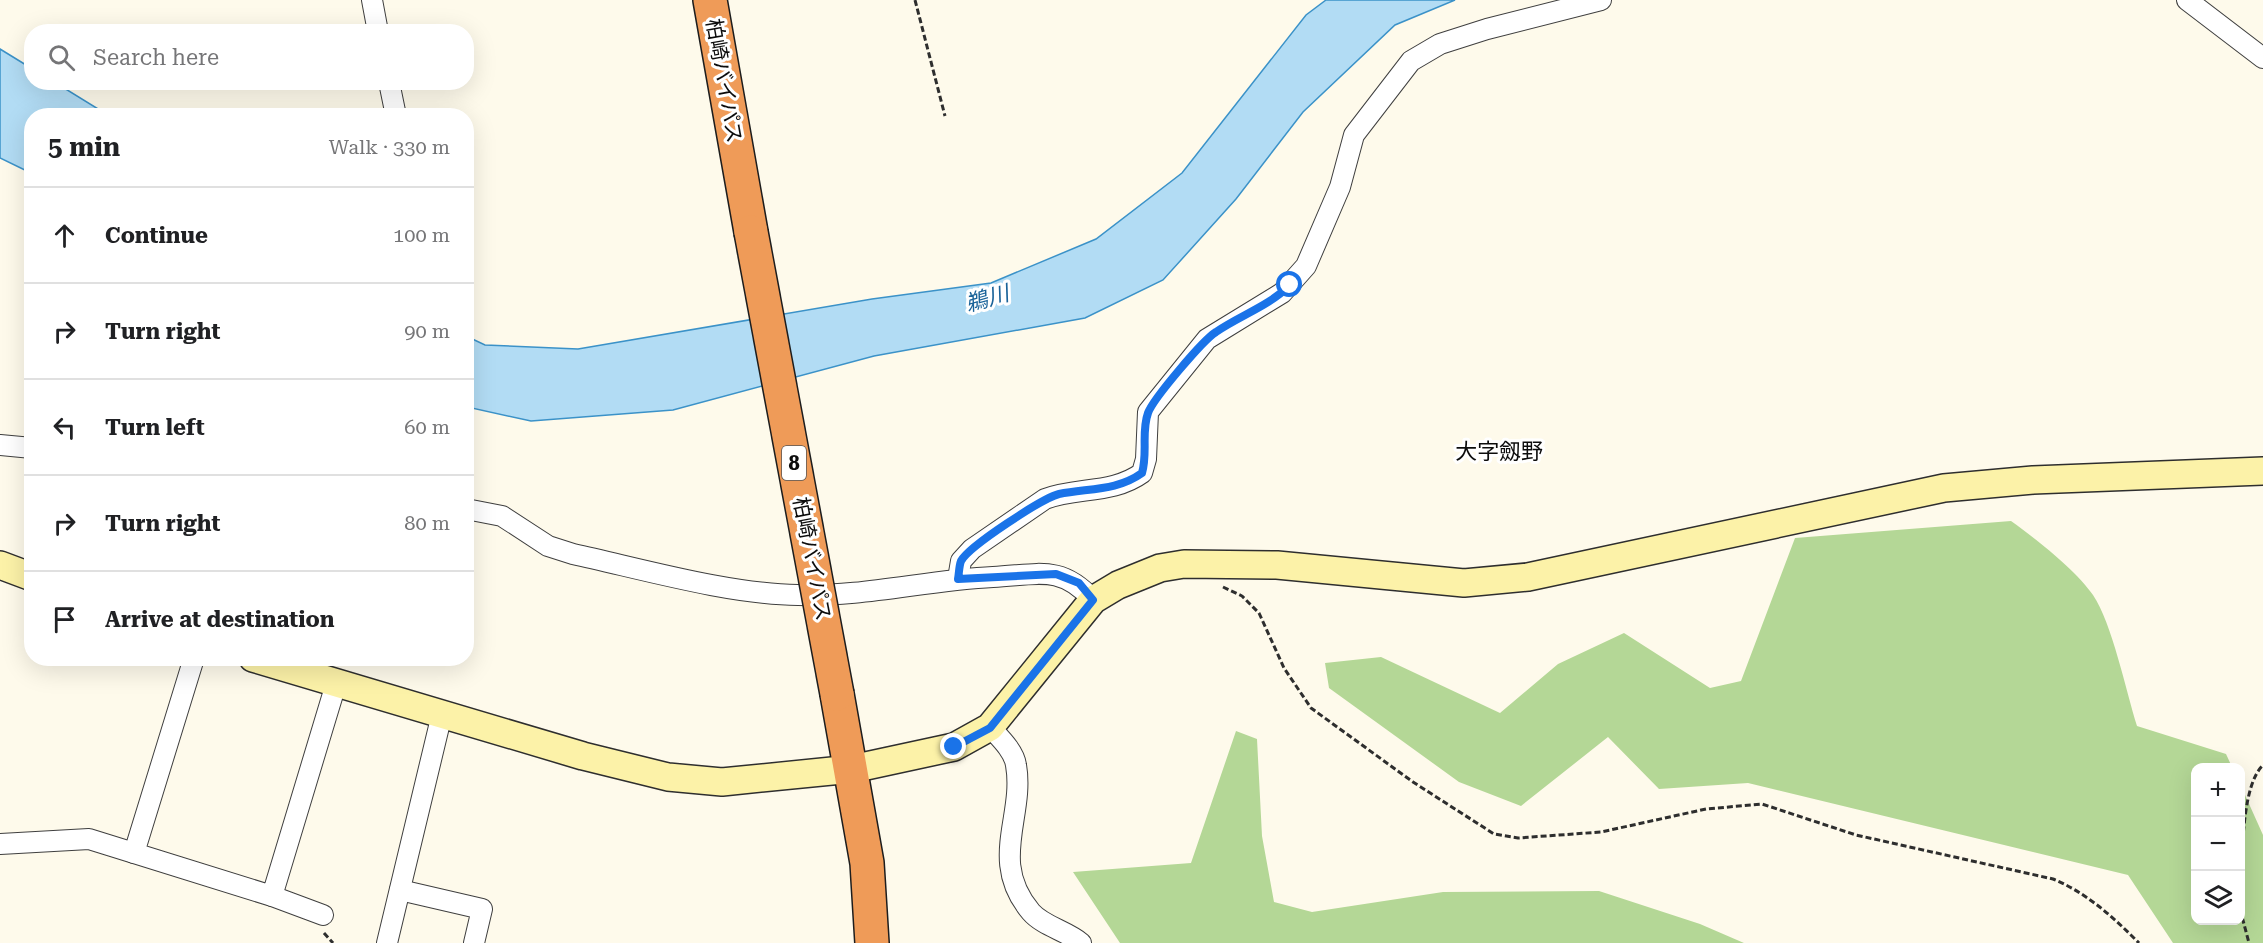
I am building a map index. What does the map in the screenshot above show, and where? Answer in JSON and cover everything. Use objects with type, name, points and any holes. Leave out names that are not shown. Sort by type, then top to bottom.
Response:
[{"type":"highway","name":"柏崎バイパス","points":[[710,0],[751,232],[852,769],[867,863],[872,943]]},
{"type":"street","points":[[372,0],[376,24]]},
{"type":"street","points":[[958,579],[961,561],[972,549],[1045,499],[1122,486],[1142,473],[1146,459],[1148,412],[1208,339],[1282,293],[1306,266],[1340,187],[1354,135],[1411,61],[1440,44],[1487,28],[1601,0]]},
{"type":"street","points":[[2187,0],[2263,58]]},
{"type":"street","points":[[391,90],[394,108]]},
{"type":"street","points":[[0,445],[24,447]]},
{"type":"street","points":[[279,666],[583,756],[668,777],[722,782],[852,769],[954,747],[990,728],[1093,600],[1118,585],[1150,572],[1184,564],[1277,565],[1464,583],[1500,581],[1944,488],[2033,480],[2263,471]]},
{"type":"street","points":[[474,511],[502,516],[548,546],[573,554],[741,589],[819,596],[958,579],[1056,574],[1079,583],[1093,600]]},
{"type":"street","points":[[0,565],[24,575]]},
{"type":"street","points":[[134,853],[192,666]]},
{"type":"street","points":[[272,896],[336,684]]},
{"type":"street","points":[[387,943],[441,714]]},
{"type":"street","points":[[990,728],[1007,746],[1016,764],[1009,852],[1012,876],[1019,895],[1032,914],[1081,943]]},
{"type":"street","points":[[0,843],[89,839],[272,896],[323,915]]},
{"type":"street","points":[[400,890],[482,909],[474,943]]},
{"type":"path","points":[[915,0],[945,116]]},
{"type":"path","points":[[1214,585],[1242,596],[1252,605],[1284,668],[1311,708],[1413,782],[1494,834],[1518,838],[1601,832],[1706,809],[1762,804],[1856,835],[2053,879],[2070,886],[2096,903],[2139,943]]},
{"type":"path","points":[[2245,817],[2252,785],[2263,765]]},
{"type":"path","points":[[2245,925],[2249,943]]},
{"type":"green space","points":[[2011,521],[2066,565],[2086,585],[2100,607],[2137,726],[2226,754],[2230,763],[2191,763],[2191,925],[2245,925],[2245,795],[2263,835],[2263,943],[2173,943],[2128,875],[1748,783],[1659,789],[1608,737],[1521,806],[1459,782],[1329,688],[1325,663],[1381,657],[1500,713],[1558,664],[1624,633],[1710,688],[1741,681],[1795,538]]},
{"type":"green space","points":[[1236,731],[1257,739],[1262,836],[1274,902],[1312,912],[1443,892],[1599,891],[1700,924],[1744,943],[1120,943],[1073,872],[1191,863]]},
{"type":"water","name":"鵜川","points":[[1326,0],[1455,0],[1395,25],[1303,112],[1236,199],[1163,280],[1085,318],[874,356],[673,410],[531,421],[474,409],[474,340],[485,345],[578,349],[872,299],[991,283],[1096,239],[1182,173],[1306,15]]},
{"type":"water","points":[[0,49],[24,64],[24,90],[67,90],[97,108],[24,108],[24,170],[0,158]]},
{"type":"district","name":"大字劔野","points":[[1499,451]]},
{"type":"route","points":[[954,747],[990,728],[1093,600],[1079,583],[1056,574],[958,579],[961,561],[980,543],[1045,499],[1122,486],[1142,473],[1146,459],[1148,412],[1159,396],[1215,332],[1268,303],[1290,285]]}]
